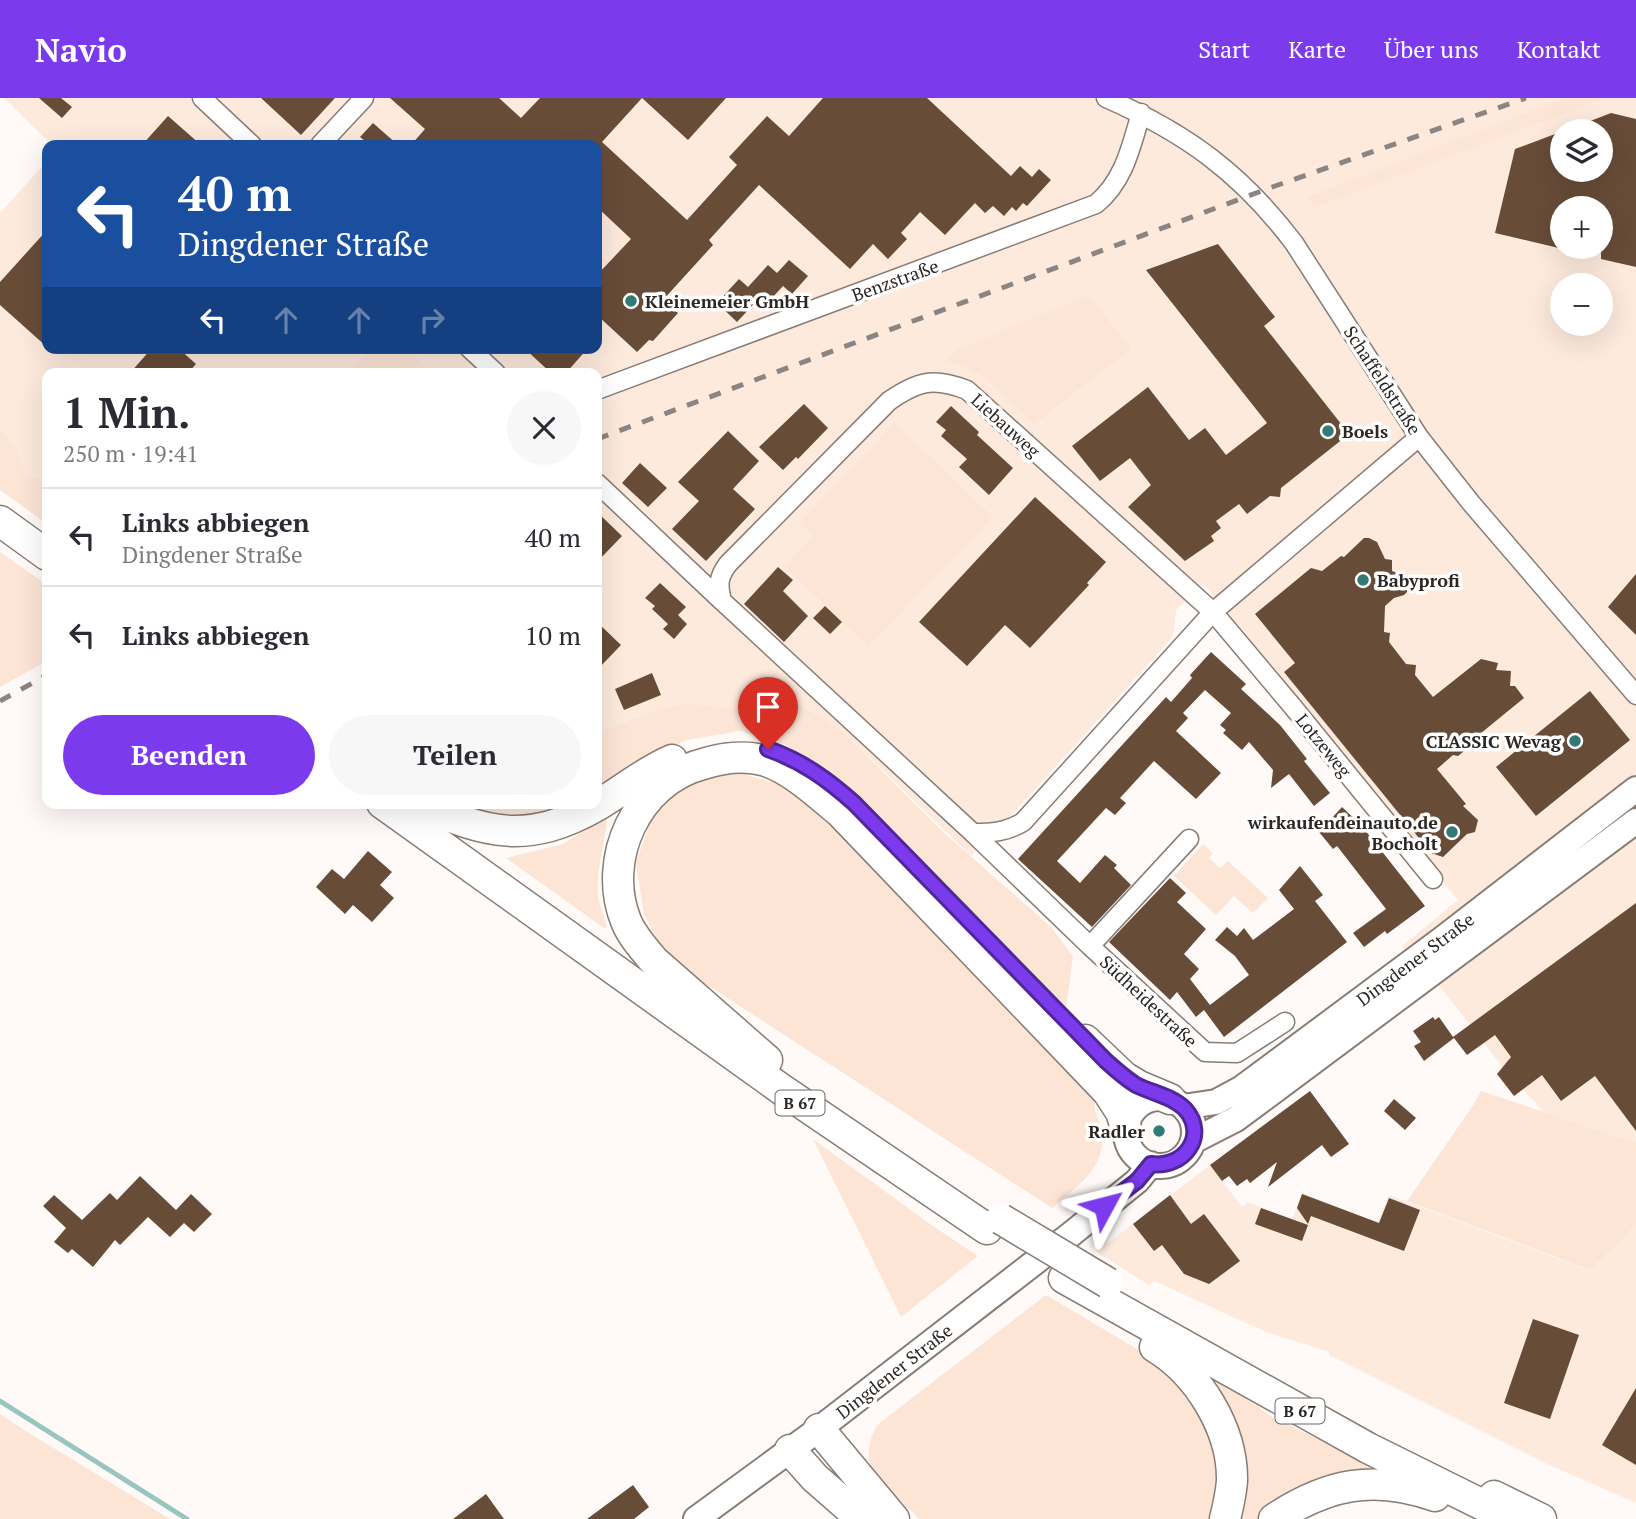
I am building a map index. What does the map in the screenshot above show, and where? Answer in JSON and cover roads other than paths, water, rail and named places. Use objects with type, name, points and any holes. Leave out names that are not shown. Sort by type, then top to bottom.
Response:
[{"type":"highway","points":[[0,521],[42,551]]},
{"type":"highway","points":[[602,802],[667,762],[713,747],[750,745],[792,758],[810,768],[854,803],[1106,1061],[1139,1086],[1176,1103]]},
{"type":"highway","points":[[766,1060],[654,961],[626,922],[619,891],[619,862],[624,840],[636,814],[671,778],[693,766],[720,759],[764,761],[805,783],[840,811],[1108,1092],[1121,1112],[1136,1147]]},
{"type":"highway","name":"B 67","points":[[390,809],[781,1089],[994,1224],[1095,1293],[1368,1448],[1511,1519]]},
{"type":"highway","name":"B 67","points":[[416,809],[641,973],[867,1131],[1064,1278],[1373,1437],[1541,1519]]},
{"type":"highway","points":[[430,809],[467,825],[521,832],[544,829],[565,822],[589,809]]},
{"type":"highway","points":[[1095,1293],[1190,1375],[1211,1406],[1226,1441],[1232,1480],[1225,1519]]},
{"type":"highway","points":[[819,1429],[894,1519]]},
{"type":"highway","points":[[790,1450],[815,1478],[862,1519]]},
{"type":"highway","points":[[1274,1519],[1297,1503],[1325,1491],[1350,1485],[1392,1484],[1424,1493],[1488,1519]]},
{"type":"main road","name":"Dingdener Straße","points":[[696,1519],[819,1429],[1088,1219],[1136,1147],[1129,1116],[1146,1100],[1158,1098],[1176,1103],[1216,1102],[1242,1088],[1441,940],[1636,789]]},
{"type":"main road","name":"Dingdener Straße","points":[[1136,1147],[1166,1165],[1173,1163],[1188,1151],[1193,1141],[1236,1119],[1636,821]]},
{"type":"main road","points":[[1176,1103],[1191,1117],[1193,1141]]},
{"type":"street","points":[[202,98],[247,140]]},
{"type":"street","points":[[325,140],[364,98]]},
{"type":"street","name":"Schaffeldstraße","points":[[1106,98],[1141,113],[1194,144],[1228,170],[1272,215],[1301,254],[1419,437],[1636,695]]},
{"type":"street","name":"Benzstraße","points":[[602,388],[1096,204],[1109,194],[1119,180],[1141,113]]},
{"type":"street","points":[[475,354],[491,368]]},
{"type":"street","name":"Liebauweg","points":[[723,601],[718,587],[720,575],[728,564],[889,401],[911,386],[931,381],[967,390],[1213,612]]},
{"type":"street","points":[[602,488],[972,833],[993,833],[1009,830],[1023,822],[1213,612],[1419,437]]},
{"type":"street","name":"Lotzeweg","points":[[1213,612],[1433,879]]},
{"type":"street","name":"Südheidestraße","points":[[972,833],[1205,1052],[1237,1053],[1285,1022]]},
{"type":"street","name":"Südheidestraße","points":[[1090,946],[1189,839]]},
{"type":"waterway","points":[[0,1401],[187,1519]]},
{"type":"railway","points":[[602,437],[1275,186],[1526,98]]},
{"type":"railway","points":[[0,701],[42,678]]},
{"type":"place","name":"Kleinemeier GmbH","points":[[631,301]]},
{"type":"place","name":"Boels","points":[[1328,431]]},
{"type":"place","name":"Babyprofi","points":[[1363,580]]},
{"type":"place","name":"CLASSIC Wevag","points":[[1575,741]]},
{"type":"place","name":"wirkaufendeinauto.de Bocholt","points":[[1452,832]]},
{"type":"place","name":"Radler","points":[[1159,1131]]}]
